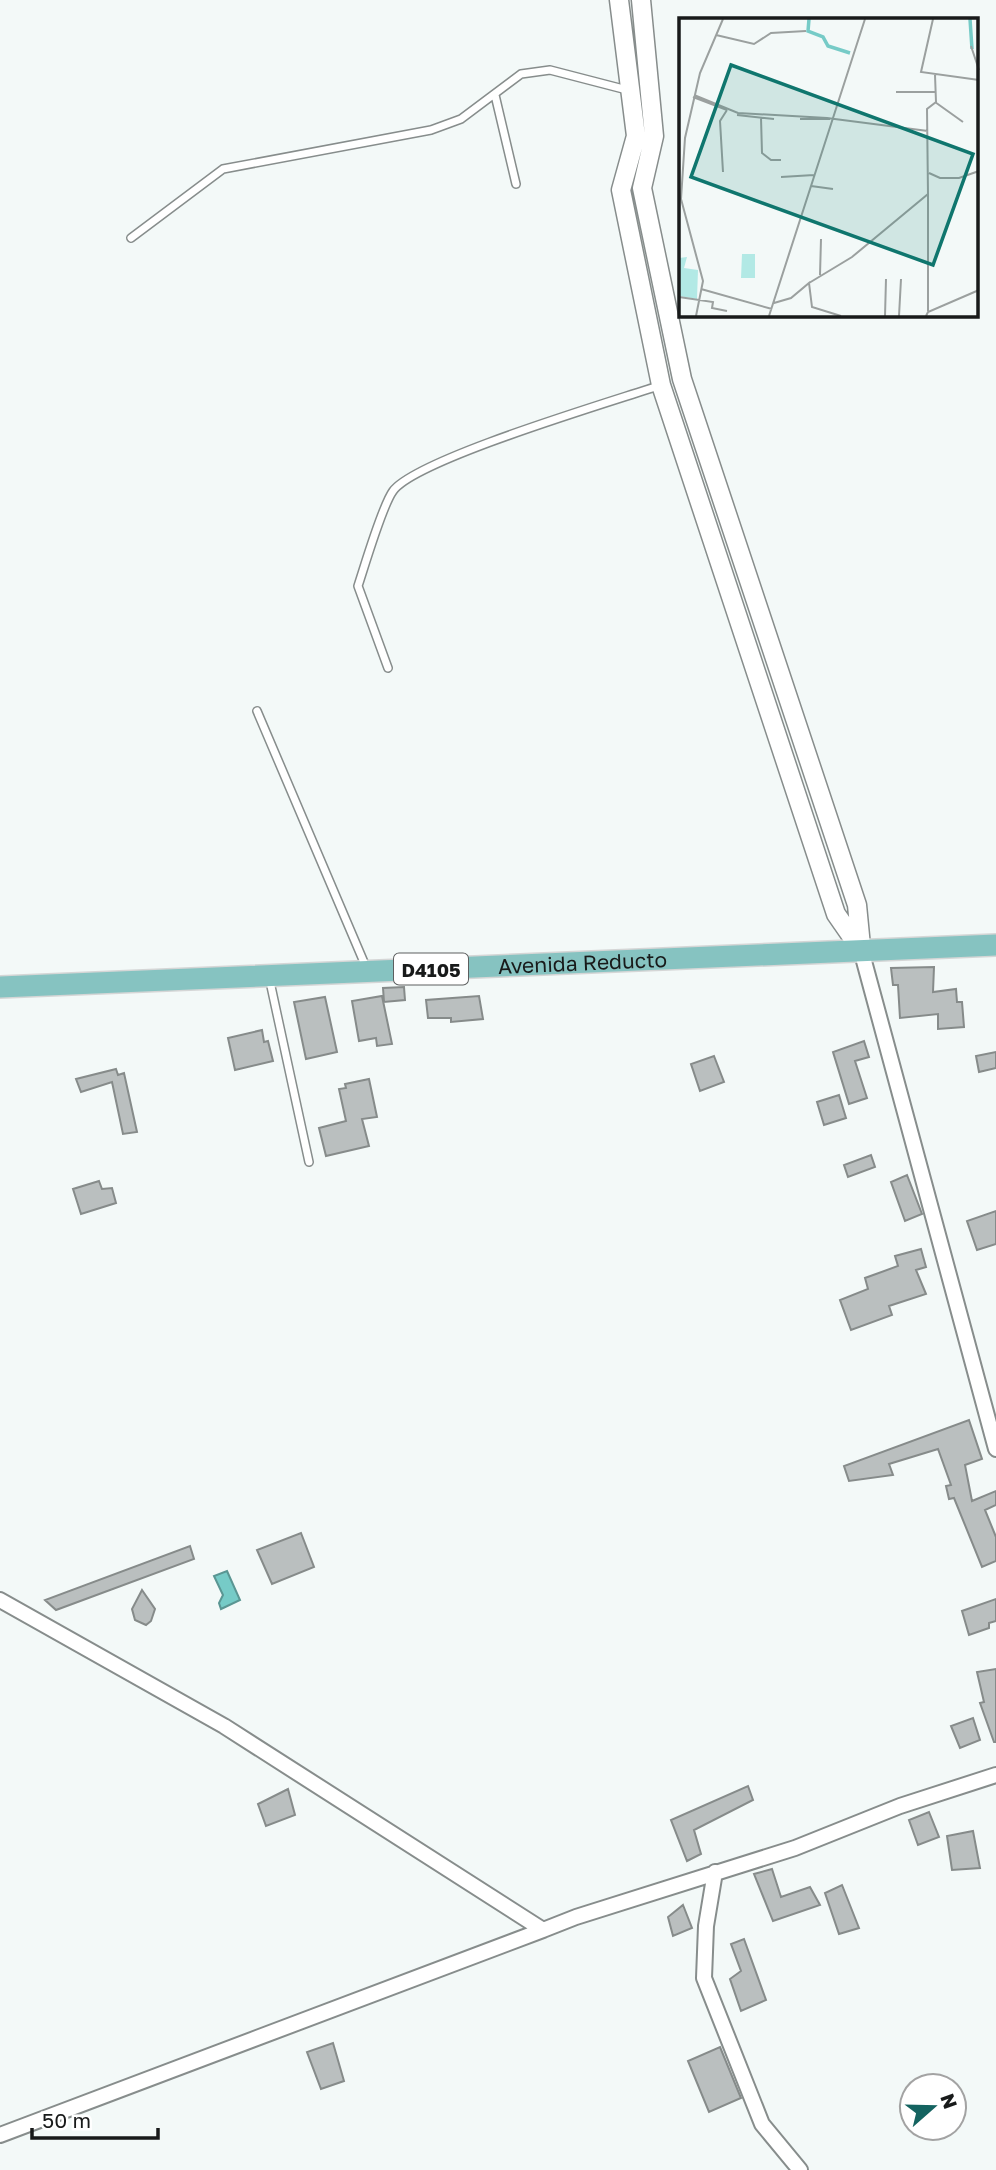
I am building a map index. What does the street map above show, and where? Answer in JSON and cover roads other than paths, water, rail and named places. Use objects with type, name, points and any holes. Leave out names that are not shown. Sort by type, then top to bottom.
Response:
[{"type":"main road","name":"Avenida Reducto","points":[[0,988],[996,945]]},
{"type":"street","points":[[619,0],[636,136],[621,190],[662,385],[836,914],[861,950]]},
{"type":"street","points":[[641,0],[654,136],[642,188],[682,379],[857,905],[861,950],[996,1449]]},
{"type":"street","points":[[632,91],[651,90]]},
{"type":"street","points":[[662,385],[682,379]]},
{"type":"street","points":[[734,600],[753,593]]},
{"type":"street","points":[[0,1600],[224,1726],[543,1930]]},
{"type":"street","points":[[0,2135],[543,1930],[795,1848],[900,1806],[996,1775]]},
{"type":"street","points":[[715,1872],[706,1926],[704,1978],[762,2124],[800,2170]]},
{"type":"lane","points":[[131,238],[223,169],[431,130],[461,119],[521,74],[550,70],[632,91]]},
{"type":"lane","points":[[495,95],[516,184]]},
{"type":"lane","points":[[388,668],[358,586],[393,490],[413,476],[481,446],[662,385]]},
{"type":"lane","points":[[257,711],[368,971]]},
{"type":"lane","points":[[269,976],[309,1162]]},
{"type":"water","points":[[227,1571],[240,1600],[221,1609],[219,1603],[223,1595],[214,1576]]}]
